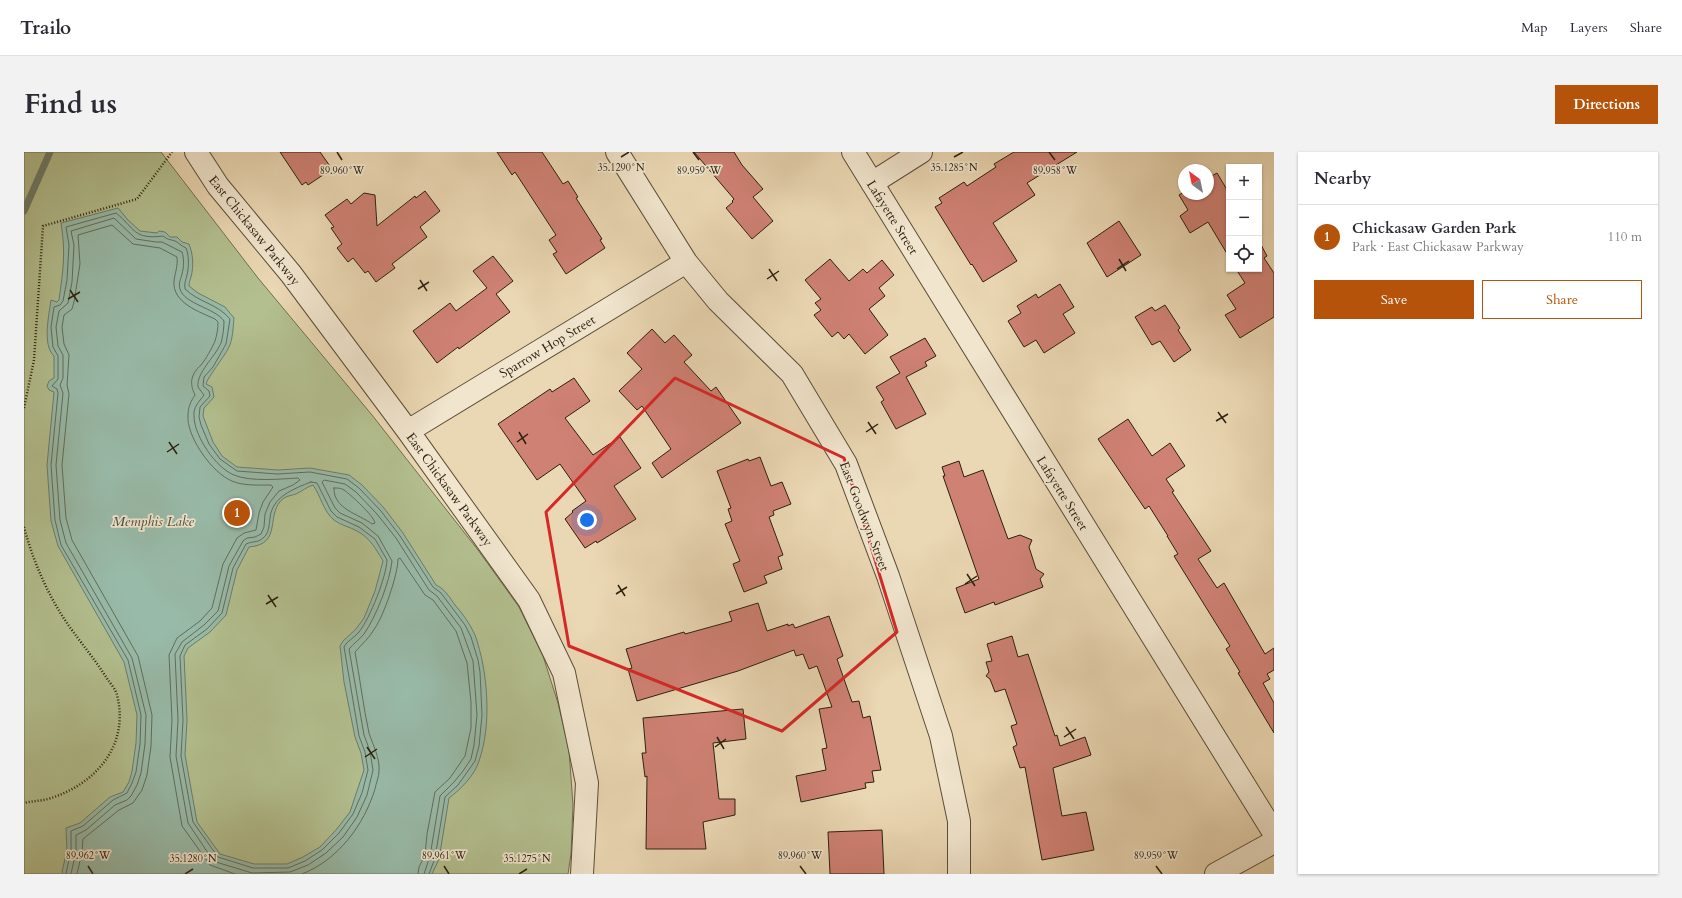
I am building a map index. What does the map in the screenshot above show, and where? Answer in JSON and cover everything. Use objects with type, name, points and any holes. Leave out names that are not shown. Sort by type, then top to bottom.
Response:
[{"type":"street","name":"East Chickasaw Parkway","points":[[196,152],[218,186],[291,274],[408,431],[529,600],[564,673],[587,783],[582,874]]},
{"type":"street","name":"East Goodwyn Street","points":[[616,152],[686,262],[718,301],[792,374],[846,464],[888,576],[941,736],[958,821],[959,874]]},
{"type":"street","name":"Lafayette Street","points":[[853,152],[1274,833]]},
{"type":"street","points":[[872,183],[921,152]]},
{"type":"street","name":"Sparrow Hop Street","points":[[408,431],[686,262]]},
{"type":"street","points":[[1216,874],[1274,842]]},
{"type":"path","points":[[24,408],[34,360],[43,226],[137,199],[172,152]]},
{"type":"path","points":[[24,527],[28,542],[46,588],[68,624],[117,694],[120,720],[115,745],[99,769],[76,787],[48,799],[24,803]]},
{"type":"highlighted area","points":[[675,378],[844,458],[897,632],[782,731],[569,646],[546,512]]},
{"type":"shaded area","points":[[24,152],[161,152],[258,278],[372,415],[478,550],[519,607],[543,656],[558,703],[569,750],[573,805],[571,854],[568,874],[24,874]]},
{"type":"water","name":"Memphis Lake","points":[[118,208],[140,231],[157,233],[159,231],[165,232],[170,237],[177,237],[182,242],[189,244],[193,264],[189,286],[198,293],[225,307],[234,318],[232,337],[229,347],[206,384],[212,387],[214,397],[204,408],[203,416],[213,442],[222,456],[237,467],[278,470],[310,468],[349,475],[362,485],[384,508],[403,533],[436,585],[447,594],[471,627],[475,635],[483,665],[487,698],[486,731],[479,761],[474,772],[458,791],[449,798],[439,859],[432,874],[63,874],[62,872],[67,850],[66,828],[80,823],[110,797],[123,792],[129,782],[136,743],[137,715],[124,662],[58,546],[51,521],[47,465],[54,392],[49,390],[47,386],[49,381],[54,378],[54,356],[48,345],[47,330],[51,300],[57,302],[59,300],[62,280],[64,253],[61,223]],"holes":[[[313,485],[330,516],[336,522],[357,531],[366,537],[383,561],[375,591],[364,618],[340,646],[344,682],[355,737],[361,753],[364,770],[350,812],[320,847],[287,864],[254,864],[220,854],[197,822],[185,755],[187,720],[184,656],[188,648],[210,632],[226,615],[237,570],[249,547],[260,545],[270,534],[278,504],[284,498],[296,494]]]},
{"type":"building","points":[[280,152],[320,152],[332,169],[308,185],[306,182],[302,185]]},
{"type":"building","points":[[497,152],[542,152],[563,184],[568,181],[578,197],[576,198],[602,239],[600,240],[605,248],[566,274],[553,254],[557,252],[549,240],[556,235],[515,172],[512,175]]},
{"type":"building","points":[[694,152],[734,152],[742,165],[763,189],[753,197],[773,221],[752,239],[726,208],[733,202],[732,201],[734,199]]},
{"type":"building","points":[[1014,152],[1077,152],[1027,183],[1035,195],[993,223],[1017,261],[983,282],[935,207],[942,203],[939,198],[964,182],[967,186],[996,167],[994,164]]},
{"type":"building","points":[[1217,173],[1226,188],[1226,252],[1208,222],[1190,233],[1180,216],[1188,210],[1182,200],[1214,200],[1214,175]]},
{"type":"building","points":[[425,191],[440,211],[420,227],[427,237],[392,264],[395,268],[376,282],[368,271],[365,273],[353,258],[348,262],[337,248],[342,244],[331,228],[334,227],[325,215],[347,199],[351,204],[364,193],[375,195],[377,226],[415,196],[416,198]]},
{"type":"building","points":[[1119,221],[1141,255],[1107,277],[1087,243]]},
{"type":"building","points":[[1262,247],[1267,256],[1264,258],[1274,273],[1274,317],[1240,338],[1225,315],[1236,309],[1227,295],[1245,283],[1238,272],[1262,272]]},
{"type":"building","points":[[493,256],[513,281],[496,294],[510,312],[437,363],[413,331],[450,303],[456,311],[487,288],[473,271]]},
{"type":"building","points":[[830,259],[849,281],[863,269],[867,273],[882,260],[894,275],[879,288],[885,296],[869,309],[888,335],[865,354],[849,334],[844,339],[838,332],[832,337],[814,315],[821,310],[815,303],[821,299],[805,280]]},
{"type":"building","points":[[1060,284],[1074,307],[1063,314],[1075,333],[1044,353],[1036,340],[1024,347],[1008,321],[1021,313],[1017,306],[1036,294],[1038,298]]},
{"type":"building","points":[[1165,305],[1180,328],[1178,330],[1191,350],[1174,362],[1160,341],[1152,345],[1135,317],[1152,307],[1155,311]]},
{"type":"building","points":[[652,329],[665,343],[674,335],[692,355],[684,362],[711,391],[716,387],[741,423],[662,478],[652,463],[671,449],[642,406],[637,410],[619,391],[642,369],[627,353]]},
{"type":"building","points":[[925,338],[936,356],[925,362],[927,366],[906,377],[926,414],[896,429],[881,402],[884,400],[876,387],[900,373],[890,357]]},
{"type":"building","points":[[574,378],[590,401],[565,418],[593,455],[620,437],[641,468],[614,486],[636,519],[597,543],[596,541],[585,548],[565,519],[573,512],[572,511],[586,501],[560,464],[537,480],[498,424],[550,389],[552,392]]},
{"type":"building","points":[[1128,419],[1152,456],[1170,443],[1185,466],[1166,479],[1174,491],[1172,492],[1211,551],[1198,559],[1217,588],[1224,583],[1265,654],[1274,648],[1274,670],[1267,674],[1270,679],[1263,683],[1274,703],[1274,733],[1238,673],[1240,672],[1226,649],[1230,646],[1174,556],[1178,554],[1168,536],[1149,506],[1145,509],[1098,439]]},
{"type":"building","points":[[760,457],[771,486],[782,482],[791,504],[773,511],[774,515],[769,517],[783,555],[778,557],[782,569],[764,576],[767,583],[744,592],[733,564],[740,561],[725,524],[732,521],[728,509],[731,508],[717,471],[748,459],[749,461]]},
{"type":"building","points":[[959,461],[964,477],[983,470],[1008,539],[1020,535],[1032,540],[1029,547],[1036,569],[1044,574],[1040,579],[1043,587],[995,605],[994,602],[965,613],[956,588],[979,579],[943,476],[945,476],[942,467]]},
{"type":"building","points":[[758,603],[767,631],[788,624],[788,626],[793,624],[795,628],[829,616],[843,656],[837,659],[852,702],[859,701],[863,718],[870,716],[881,770],[872,771],[874,782],[865,783],[866,788],[801,802],[796,776],[826,770],[822,749],[827,748],[819,709],[832,707],[817,666],[809,669],[803,654],[796,656],[794,650],[738,671],[637,701],[628,669],[632,668],[626,649],[684,632],[685,634],[732,621],[729,612]]},
{"type":"building","points":[[1012,636],[1018,657],[1028,654],[1055,736],[1057,735],[1060,746],[1085,737],[1091,755],[1053,768],[1062,816],[1086,812],[1094,850],[1042,860],[1025,767],[1020,768],[1013,747],[1017,745],[1011,726],[1017,724],[1005,689],[995,692],[990,679],[986,676],[989,672],[986,662],[992,661],[987,644]]},
{"type":"building","points":[[743,709],[746,739],[713,743],[719,799],[735,799],[735,815],[703,822],[706,849],[646,849],[647,776],[645,777],[642,753],[646,753],[643,718]]},
{"type":"building","points":[[882,830],[884,874],[830,874],[828,832]]},
{"type":"waterway","points":[[24,211],[50,152]]},
{"type":"place","name":"Chickasaw Garden Park","points":[[237,513]]}]
